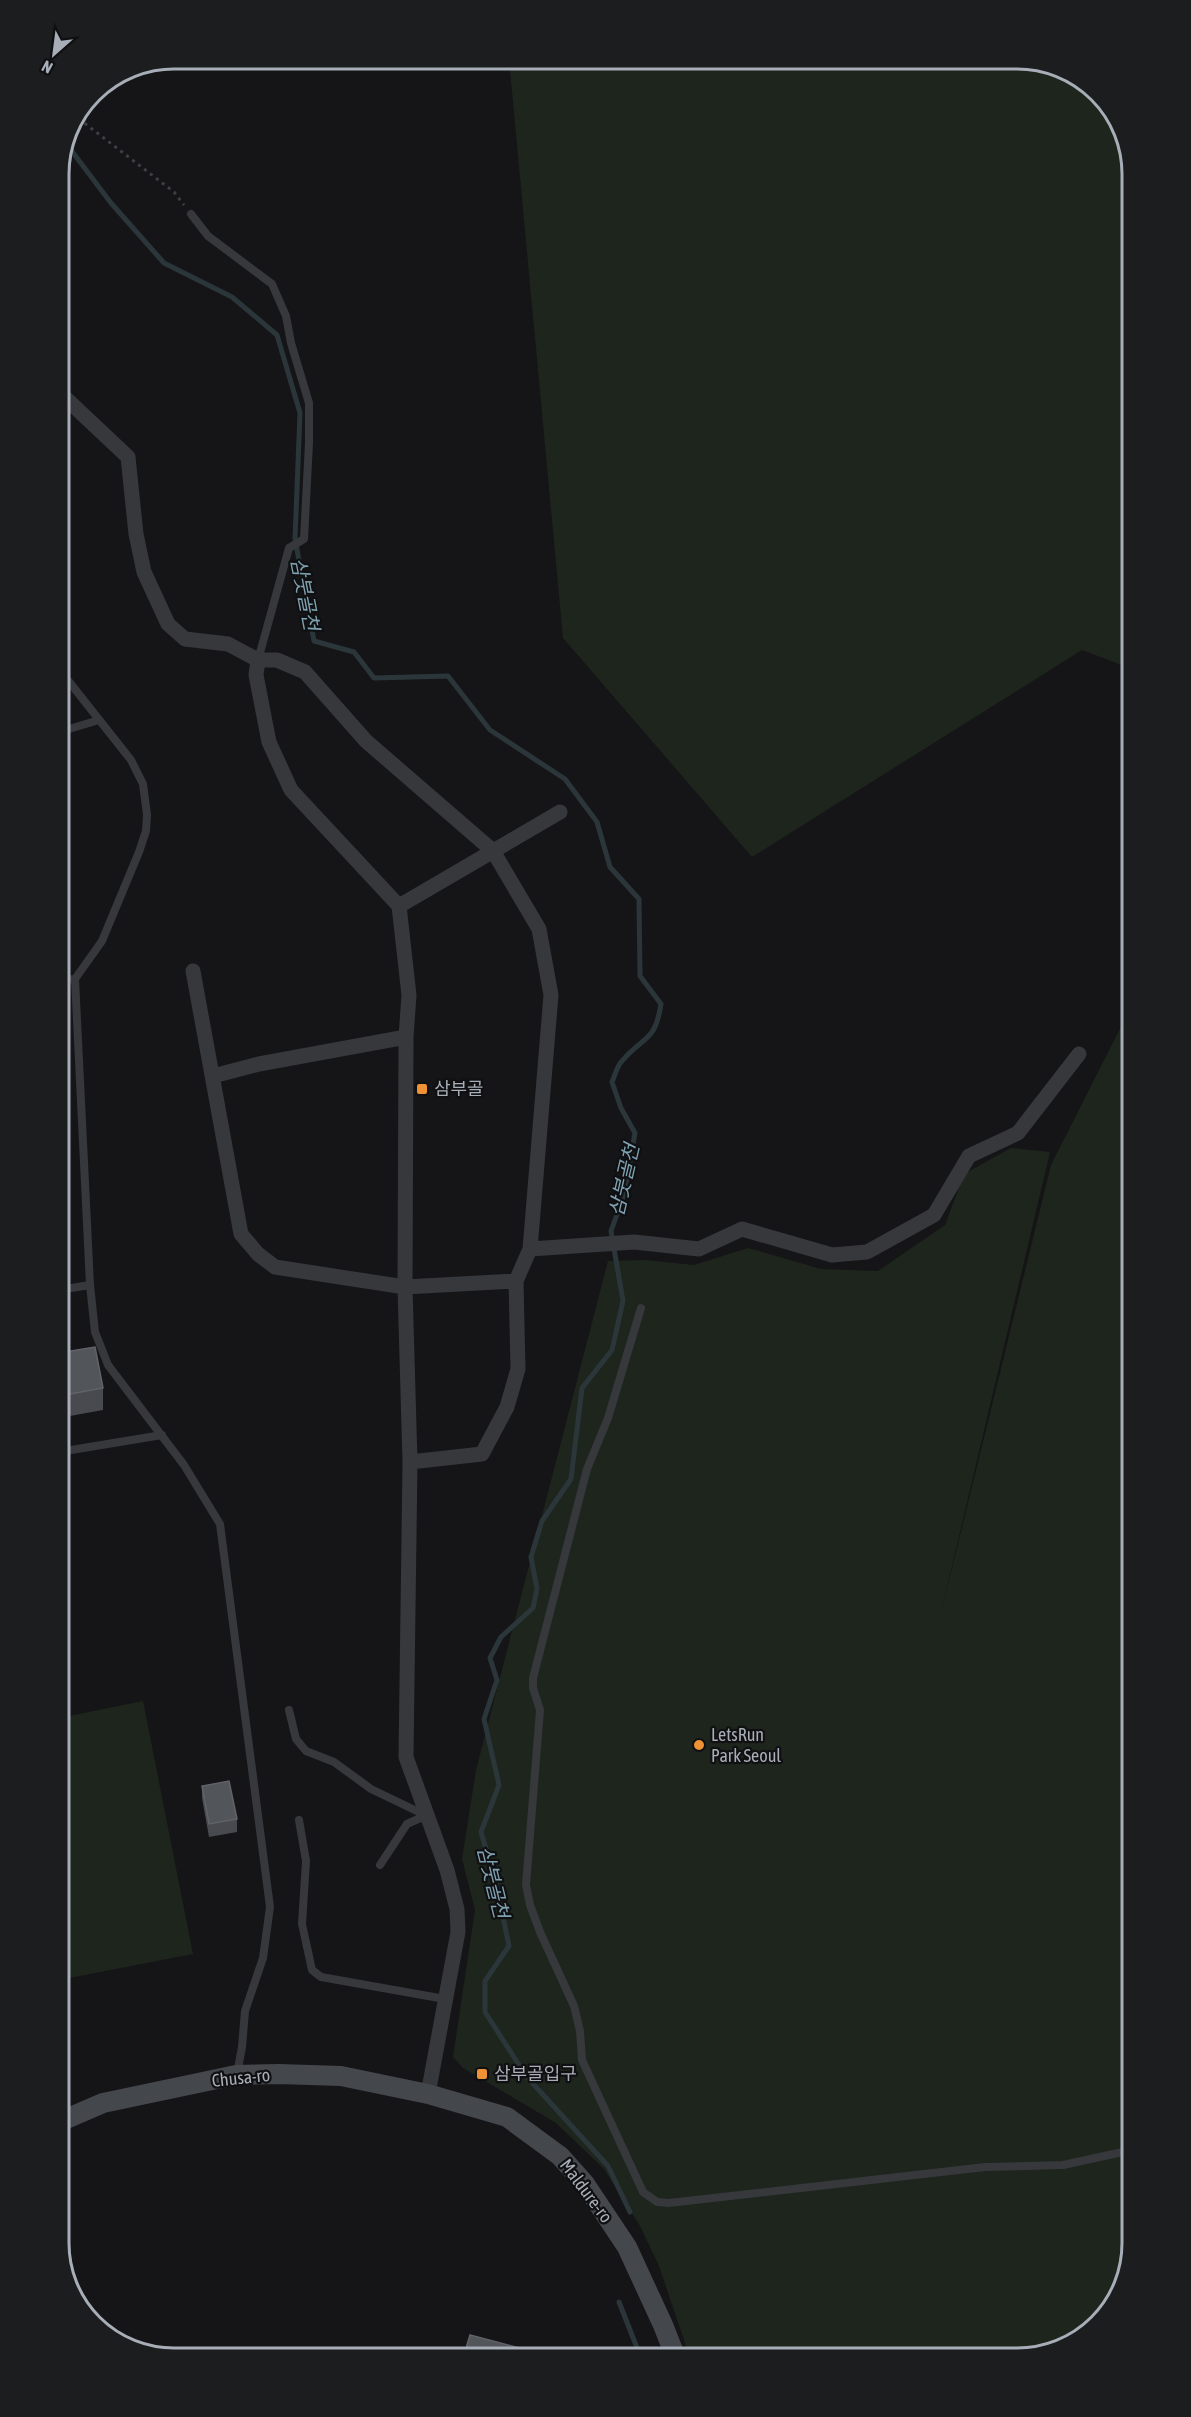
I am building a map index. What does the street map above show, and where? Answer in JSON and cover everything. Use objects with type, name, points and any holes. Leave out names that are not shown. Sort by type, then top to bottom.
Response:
[{"type":"street","points":[[69,401],[128,457],[136,534],[144,572],[168,624],[185,639],[228,644],[258,660],[277,660],[305,672],[366,741],[494,851],[539,929],[551,995],[530,1249],[516,1281],[518,1369],[507,1407],[482,1454],[410,1462]]},
{"type":"street","points":[[258,660],[256,675],[269,742],[291,790],[399,906],[409,995],[406,1037],[405,1287],[410,1462],[406,1757],[447,1870],[457,1909],[458,1932],[428,2094]]},
{"type":"street","points":[[399,906],[560,812]]},
{"type":"street","points":[[193,971],[241,1234],[258,1254],[275,1267],[405,1287],[516,1281]]},
{"type":"street","points":[[213,1076],[259,1064],[406,1037]]},
{"type":"street","points":[[530,1249],[634,1242],[699,1249],[742,1229],[832,1255],[867,1252],[934,1215],[969,1155],[1018,1133],[1079,1054]]},
{"type":"street","name":"Chusa-ro","points":[[69,2117],[103,2103],[236,2075],[341,2076],[428,2094]]},
{"type":"street","name":"Maldure-ro","points":[[428,2094],[507,2117],[560,2156],[585,2184],[627,2247],[672,2348]]},
{"type":"lane","points":[[191,214],[208,236],[272,284],[286,316],[291,343],[309,403],[304,538],[289,548],[258,660]]},
{"type":"lane","points":[[69,682],[131,760],[143,784],[146,831],[102,941],[75,979],[90,1285],[95,1332],[108,1365],[184,1465],[220,1524],[270,1907],[263,1958],[245,2011],[242,2047],[236,2075]]},
{"type":"lane","points":[[69,729],[99,720]]},
{"type":"lane","points":[[69,979],[75,979]]},
{"type":"lane","points":[[69,1288],[90,1285]]},
{"type":"lane","points":[[641,1308],[608,1418],[587,1469],[533,1678],[533,1688],[540,1710],[540,1730],[526,1885],[530,1905],[540,1932],[574,2006],[580,2031],[582,2060],[643,2192],[657,2202],[669,2203],[985,2167],[1063,2165],[1122,2152]]},
{"type":"lane","points":[[69,1450],[162,1435]]},
{"type":"lane","points":[[289,1710],[296,1739],[306,1751],[334,1762],[371,1789],[427,1815]]},
{"type":"lane","points":[[380,1865],[407,1824],[427,1815]]},
{"type":"lane","points":[[299,1820],[306,1861],[302,1924],[312,1970],[321,1977],[445,1999]]},
{"type":"path","points":[[84,122],[174,192],[191,214]]},
{"type":"shaded area","points":[[510,69],[1024,69],[1063,80],[1086,95],[1104,116],[1114,134],[1120,154],[1122,174],[1122,665],[1082,650],[752,857],[563,638]]},
{"type":"shaded area","name":"LetsRun Park Seoul","points":[[1122,1025],[1122,2243],[1116,2277],[1104,2301],[1086,2322],[1057,2340],[1037,2346],[1017,2348],[687,2348],[659,2266],[640,2226],[604,2169],[556,2123],[463,2068],[453,2057],[475,1910],[462,1859],[476,1770],[608,1261],[645,1260],[694,1265],[748,1248],[821,1269],[878,1271],[945,1225],[964,1174],[1011,1148],[1050,1152],[939,1621],[1051,1165]]},
{"type":"shaded area","points":[[143,1701],[193,1954],[69,1978],[69,1716]]},
{"type":"building","points":[[95,1347],[103,1388],[69,1394],[69,1351]]},
{"type":"building","points":[[229,1781],[237,1819],[209,1824],[202,1786]]},
{"type":"building","points":[[470,2335],[519,2348],[466,2348]]},
{"type":"waterway","name":"삼붓골천","points":[[72,151],[111,203],[164,263],[232,297],[277,335],[300,413],[295,539],[314,641],[354,652],[374,678],[448,676],[490,730],[565,779],[597,822],[610,867],[639,899],[640,976],[661,1004],[659,1017],[652,1032],[620,1063],[612,1082],[621,1108],[635,1133],[624,1195],[611,1231],[623,1301],[612,1350],[582,1388],[571,1479],[542,1521],[531,1557],[537,1589],[533,1608],[501,1637],[490,1658],[497,1680],[484,1719],[499,1785],[481,1832],[496,1883],[509,1946],[485,1981],[485,2012],[526,2076],[608,2166],[630,2212]]},
{"type":"waterway","name":"삼붓골천","points":[[619,2302],[637,2348]]},
{"type":"place","name":"삼부골","points":[[422,1089]]},
{"type":"place","name":"LetsRun Park Seoul","points":[[699,1745]]},
{"type":"place","name":"삼부골입구","points":[[482,2074]]}]
